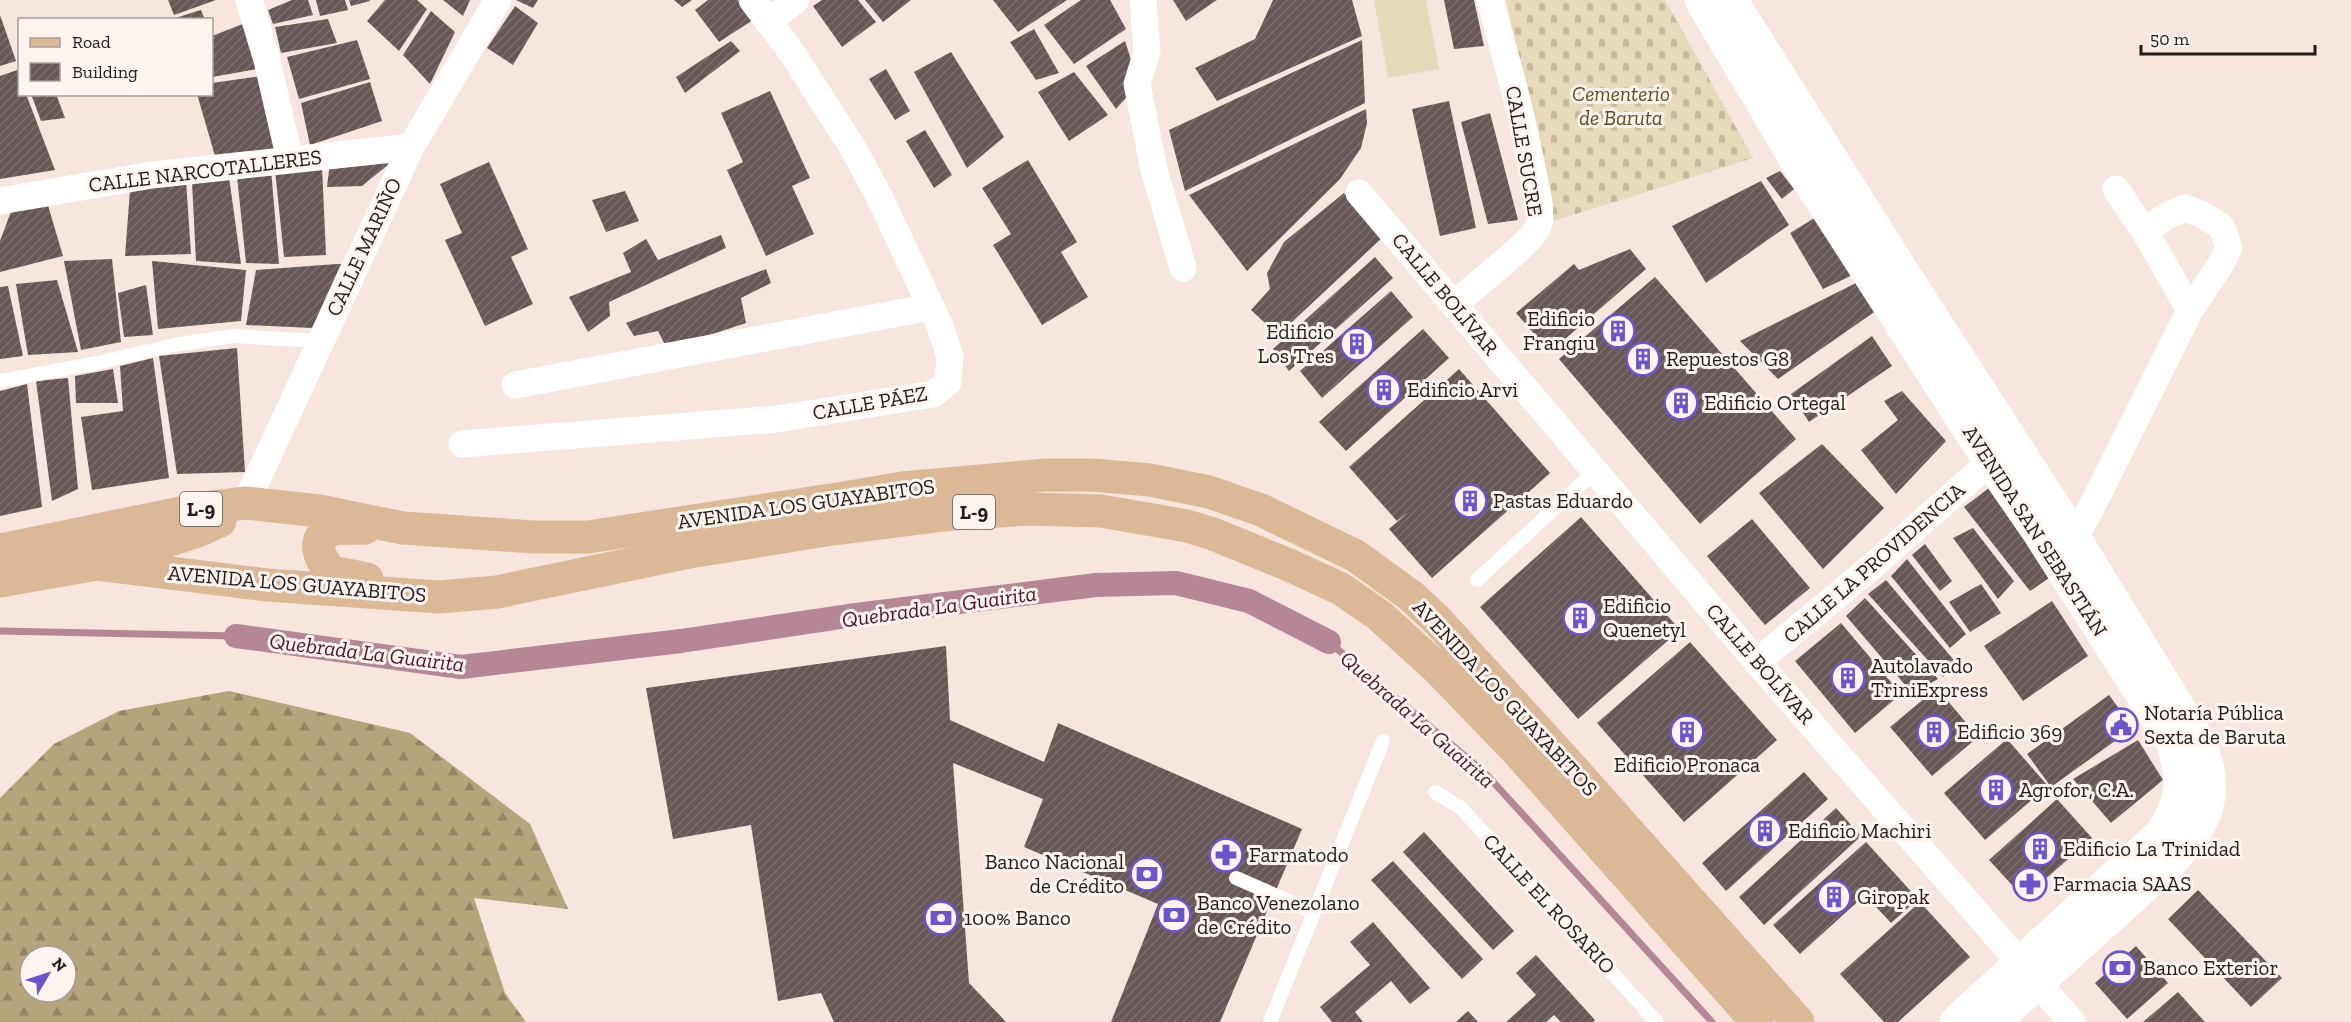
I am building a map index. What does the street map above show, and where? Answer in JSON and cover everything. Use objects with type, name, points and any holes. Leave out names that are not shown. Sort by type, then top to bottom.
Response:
[{"type":"main road","name":"AVENIDA LOS GUAYABITOS","points":[[0,550],[204,508],[246,503],[319,511],[403,528],[534,537],[588,537],[902,488],[1045,475],[1093,475],[1150,480],[1209,492],[1261,510],[1356,555],[1411,596],[1436,619],[1579,776],[1798,1022]]},
{"type":"main road","points":[[97,564],[200,530],[225,518],[246,503]]},
{"type":"main road","name":"AVENIDA LOS GUAYABITOS","points":[[0,581],[97,564],[267,585],[438,597],[497,592],[689,552],[826,530],[999,510],[1101,511],[1187,526],[1213,534],[1341,589],[1380,616],[1402,635],[1518,752],[1757,1022]]},
{"type":"main road","name":"L-9","points":[[403,528],[332,531],[322,535],[318,545],[320,556],[332,572],[378,581],[428,585],[474,583],[532,585]]},
{"type":"street","points":[[249,0],[267,60],[290,160]]},
{"type":"street","name":"CALLE MARIÑO","points":[[246,503],[411,147],[498,0]]},
{"type":"street","name":"CALLE PÁEZ","points":[[462,444],[777,419],[933,394],[948,382],[950,357],[940,326],[879,196],[851,145],[788,47],[752,0]]},
{"type":"street","points":[[768,22],[796,0]]},
{"type":"street","points":[[1143,0],[1147,52],[1137,84],[1154,170],[1183,268]]},
{"type":"street","name":"CALLE SUCRE","points":[[1454,304],[1527,242],[1538,228],[1539,211],[1522,117],[1490,0]]},
{"type":"street","name":"AVENIDA SAN SEBASTIÁN","points":[[1701,0],[1800,167],[1915,318]]},
{"type":"street","name":"AVENIDA SAN SEBASTIÁN","points":[[1731,0],[1915,318],[2062,544],[2172,742],[2180,765],[2179,800],[2171,819],[2170,844],[2029,972],[1956,1022]]},
{"type":"street","name":"CALLE NARCOTALLERES","points":[[0,201],[152,175],[411,147]]},
{"type":"street","points":[[2116,189],[2145,232],[2190,310]]},
{"type":"street","name":"CALLE BOLÍVAR","points":[[1359,193],[1757,662],[2072,1022]]},
{"type":"street","points":[[2062,544],[2100,491],[2190,310],[2222,264],[2229,247],[2222,227],[2205,216],[2185,208],[2166,216],[2145,232]]},
{"type":"street","points":[[515,385],[931,307]]},
{"type":"street","name":"CALLE LA PROVIDENCIA","points":[[1757,662],[1886,555],[2002,454]]},
{"type":"street","name":"AVENIDA SAN SEBASTIÁN","points":[[1994,1022],[2029,972]]},
{"type":"lane","points":[[0,381],[97,363],[174,345],[233,336],[321,341]]},
{"type":"lane","points":[[1477,579],[1595,471]]},
{"type":"lane","points":[[1270,1022],[1383,741]]},
{"type":"lane","name":"CALLE EL ROSARIO","points":[[1435,792],[1461,808],[1657,1022]]},
{"type":"lane","points":[[1236,878],[1314,912]]},
{"type":"green space","points":[[1374,0],[1426,0],[1439,69],[1388,78]]},
{"type":"green space","name":"Cementerio de Baruta","points":[[1506,0],[1665,0],[1753,158],[1554,221]]},
{"type":"green space","points":[[229,691],[410,733],[530,824],[568,909],[474,898],[505,993],[526,1022],[0,1022],[0,798],[54,744],[119,711]]},
{"type":"building","points":[[168,0],[216,0],[174,15]]},
{"type":"building","points":[[292,0],[308,0],[313,15],[273,24],[268,10]]},
{"type":"building","points":[[316,0],[345,0],[348,10],[320,16]]},
{"type":"building","points":[[349,0],[370,0],[370,1],[351,6]]},
{"type":"building","points":[[385,0],[417,0],[427,9],[399,51],[367,21]]},
{"type":"building","points":[[443,0],[470,0],[463,16]]},
{"type":"building","points":[[516,0],[538,0],[533,8]]},
{"type":"building","points":[[674,0],[692,0],[682,7]]},
{"type":"building","points":[[708,0],[743,0],[756,18],[719,42],[695,10]]},
{"type":"building","points":[[822,0],[858,0],[876,22],[842,47],[813,6]]},
{"type":"building","points":[[865,0],[911,0],[883,22]]},
{"type":"building","points":[[993,0],[1067,0],[1018,32]]},
{"type":"building","points":[[1081,0],[1110,0],[1126,29],[1074,64],[1044,25]]},
{"type":"building","points":[[1173,0],[1217,0],[1186,21]]},
{"type":"building","points":[[1273,0],[1352,0],[1362,36],[1217,101],[1195,68],[1255,39]]},
{"type":"building","points":[[1444,0],[1474,0],[1484,46],[1454,49]]},
{"type":"building","points":[[515,6],[538,23],[513,65],[487,48]]},
{"type":"building","points":[[201,10],[204,18],[175,18]]},
{"type":"building","points":[[431,11],[455,32],[430,84],[403,55]]},
{"type":"building","points":[[0,15],[16,61],[0,66]]},
{"type":"building","points":[[328,19],[337,43],[281,53],[275,27]]},
{"type":"building","points":[[248,22],[258,69],[213,77],[213,36]]},
{"type":"building","points":[[1034,29],[1059,73],[1036,80],[1010,42]]},
{"type":"building","points":[[357,40],[370,79],[299,99],[287,57]]},
{"type":"building","points":[[1362,40],[1365,103],[1185,191],[1169,130]]},
{"type":"building","points":[[731,41],[740,51],[685,93],[676,77]]},
{"type":"building","points":[[1125,41],[1133,66],[1127,97],[1116,109],[1086,66]]},
{"type":"building","points":[[951,52],[1004,137],[967,168],[914,72]]},
{"type":"building","points":[[886,69],[910,111],[895,120],[869,79]]},
{"type":"building","points":[[17,70],[18,96],[27,96],[55,170],[0,179],[0,76]]},
{"type":"building","points":[[1074,72],[1108,115],[1069,141],[1038,92]]},
{"type":"building","points":[[261,76],[283,152],[215,156],[198,96],[213,96],[213,83]]},
{"type":"building","points":[[370,82],[382,121],[310,145],[301,103]]},
{"type":"building","points":[[770,91],[810,178],[792,186],[814,234],[766,256],[727,170],[743,162],[721,113]]},
{"type":"building","points":[[32,96],[57,96],[65,118],[41,121]]},
{"type":"building","points":[[1449,101],[1476,228],[1440,236],[1412,109]]},
{"type":"building","points":[[1366,109],[1367,123],[1361,148],[1340,179],[1247,271],[1189,195]]},
{"type":"building","points":[[1490,113],[1518,220],[1488,224],[1461,122]]},
{"type":"building","points":[[925,130],[952,175],[934,188],[906,141]]},
{"type":"building","points":[[388,157],[389,164],[362,186],[327,187],[330,162]]},
{"type":"building","points":[[1028,160],[1077,242],[1061,252],[1088,297],[1042,325],[993,245],[1011,234],[982,188]]},
{"type":"building","points":[[489,162],[528,249],[511,257],[533,304],[485,326],[445,240],[462,233],[440,184]]},
{"type":"building","points":[[322,166],[326,255],[284,257],[275,170]]},
{"type":"building","points":[[271,169],[279,264],[246,263],[237,176]]},
{"type":"building","points":[[1780,171],[1794,189],[1782,199],[1766,178]]},
{"type":"building","points":[[229,177],[241,264],[196,261],[192,182]]},
{"type":"building","points":[[186,180],[191,254],[125,256],[130,190]]},
{"type":"building","points":[[1761,181],[1789,225],[1706,283],[1672,226]]},
{"type":"building","points":[[625,191],[639,221],[606,232],[592,200]]},
{"type":"building","points":[[1344,193],[1383,237],[1278,335],[1251,310],[1270,289],[1267,273],[1284,242]]},
{"type":"building","points":[[47,202],[63,256],[0,272],[0,241],[13,206]]},
{"type":"building","points":[[1821,214],[1857,273],[1823,289],[1790,233]]},
{"type":"building","points":[[721,235],[726,248],[609,302],[610,316],[588,332],[569,297],[631,272],[623,253],[646,239],[658,260]]},
{"type":"building","points":[[1630,249],[1646,269],[1550,352],[1516,313],[1574,264],[1579,270]]},
{"type":"building","points":[[1375,257],[1393,278],[1289,371],[1273,349]]},
{"type":"building","points":[[112,259],[121,342],[81,350],[64,261]]},
{"type":"building","points":[[152,261],[246,270],[241,321],[158,329]]},
{"type":"building","points":[[341,264],[312,328],[246,325],[256,270]]},
{"type":"building","points":[[766,269],[771,283],[741,298],[746,323],[667,349],[658,331],[634,336],[626,323]]},
{"type":"building","points":[[1655,277],[1796,439],[1700,524],[1559,359]]},
{"type":"building","points":[[57,280],[78,352],[28,355],[16,284]]},
{"type":"building","points":[[1860,281],[1880,308],[1778,379],[1740,341]]},
{"type":"building","points":[[146,285],[153,335],[124,337],[118,293]]},
{"type":"building","points":[[8,286],[23,356],[0,359],[0,287]]},
{"type":"building","name":"Edificio Los Tres","points":[[1391,291],[1413,317],[1322,398],[1300,371]]},
{"type":"building","name":"Edificio Arvi","points":[[1423,329],[1449,358],[1346,451],[1319,422]]},
{"type":"building","points":[[1872,336],[1892,366],[1809,422],[1791,394]]},
{"type":"building","points":[[237,348],[245,472],[177,474],[159,356]]},
{"type":"building","points":[[153,358],[169,478],[92,490],[81,417],[123,411],[120,366]]},
{"type":"building","points":[[113,369],[118,403],[76,403],[75,376]]},
{"type":"building","points":[[1459,369],[1550,473],[1432,578],[1389,529],[1410,511],[1397,521],[1349,467]]},
{"type":"building","points":[[68,378],[78,489],[52,501],[36,381]]},
{"type":"building","points":[[27,384],[42,507],[0,516],[0,391]]},
{"type":"building","points":[[1902,391],[1946,441],[1896,494],[1861,450],[1898,420],[1884,401]]},
{"type":"building","points":[[1822,444],[1884,508],[1823,569],[1759,493]]},
{"type":"building","points":[[1994,484],[2055,574],[2030,591],[1964,507]]},
{"type":"building","name":"Edificio Quenetyl","points":[[1581,517],[1680,630],[1578,719],[1480,607]]},
{"type":"building","points":[[1752,519],[1810,588],[1765,625],[1707,556]]},
{"type":"building","points":[[1973,528],[2014,581],[1998,599],[1953,538]]},
{"type":"building","points":[[1925,544],[1952,581],[1940,591],[1912,555]]},
{"type":"building","points":[[1907,559],[1966,634],[1950,648],[1891,576]]},
{"type":"building","points":[[1886,580],[1958,665],[1943,677],[1868,594]]},
{"type":"building","points":[[1981,584],[2001,613],[1970,632],[1949,602]]},
{"type":"building","points":[[1865,598],[1938,679],[1912,693],[1846,616]]},
{"type":"building","points":[[2052,601],[2088,656],[2023,701],[1984,646]]},
{"type":"building","name":"Autolavado TriniExpress","points":[[1841,623],[1901,694],[1855,733],[1795,661]]},
{"type":"building","name":"Edificio Pronaca","points":[[1690,642],[1777,740],[1684,822],[1597,723]]},
{"type":"building","points":[[946,646],[950,720],[1044,762],[1058,723],[1302,829],[1220,1022],[1111,1022],[1158,904],[1024,847],[1043,799],[953,763],[969,983],[1006,1022],[834,1022],[821,993],[778,1001],[751,825],[673,839],[646,688]]},
{"type":"building","name":"Edificio 369","points":[[1937,688],[1978,737],[1932,776],[1890,727]]},
{"type":"building","points":[[2109,695],[2133,728],[2051,787],[2027,754]]},
{"type":"building","name":"Agrofor, C.A.","points":[[2007,739],[2048,786],[1985,840],[1944,793]]},
{"type":"building","points":[[2138,740],[2163,780],[2111,823],[2073,779]]},
{"type":"building","name":"Edificio Machiri","points":[[1804,772],[1828,799],[1726,891],[1702,863]]},
{"type":"building","name":"Edificio La Trinidad","points":[[2057,799],[2092,838],[2024,898],[1989,860]]},
{"type":"building","points":[[1836,808],[1861,836],[1764,925],[1739,897]]},
{"type":"building","points":[[1424,832],[1514,931],[1493,950],[1403,852]]},
{"type":"building","name":"Giropak","points":[[1866,842],[1918,899],[1891,923],[1865,895],[1800,954],[1773,925]]},
{"type":"building","points":[[1393,861],[1483,959],[1462,979],[1371,880]]},
{"type":"building","points":[[2198,890],[2282,978],[2251,1007],[2168,919]]},
{"type":"building","points":[[1920,902],[1970,957],[1898,1022],[1884,1022],[1840,974]]},
{"type":"building","points":[[1373,922],[1430,988],[1410,1004],[1391,981],[1355,1012],[1363,1022],[1332,1022],[1320,1007],[1370,965],[1350,942]]},
{"type":"building","points":[[2136,946],[2168,983],[2127,1019],[2095,983]]},
{"type":"building","points":[[1536,955],[1595,1020],[1593,1022],[1561,1022],[1554,1015],[1546,1022],[1506,1022],[1536,995],[1516,973]]},
{"type":"building","points":[[2178,992],[2205,1022],[2143,1022]]},
{"type":"building","points":[[1468,1011],[1478,1022],[1456,1022]]},
{"type":"waterway","name":"Quebrada La Guairita","points":[[236,636],[461,667],[681,641],[848,616],[1096,585],[1176,583],[1249,601],[1329,642]]},
{"type":"waterway","name":"Quebrada La Guairita","points":[[0,631],[236,636]]},
{"type":"waterway","name":"Quebrada La Guairita","points":[[1329,642],[1485,773],[1712,1022]]},
{"type":"place","name":"Edificio Frangiu","points":[[1618,331]]},
{"type":"place","name":"Edificio Los Tres","points":[[1357,344]]},
{"type":"place","name":"Repuestos G8","points":[[1643,359]]},
{"type":"place","name":"Edificio Arvi","points":[[1384,390]]},
{"type":"place","name":"Edificio Ortegal","points":[[1681,403]]},
{"type":"place","name":"Pastas Eduardo","points":[[1470,501]]},
{"type":"place","name":"Edificio Quenetyl","points":[[1580,618]]},
{"type":"place","name":"Autolavado TriniExpress","points":[[1848,678]]},
{"type":"place","name":"Notaría Pública Sexta de Baruta","points":[[2121,725]]},
{"type":"place","name":"Edificio Pronaca","points":[[1687,732]]},
{"type":"place","name":"Edificio 369","points":[[1934,732]]},
{"type":"place","name":"Agrofor, C.A.","points":[[1996,790]]},
{"type":"place","name":"Edificio Machiri","points":[[1765,831]]},
{"type":"place","name":"Edificio La Trinidad","points":[[2040,849]]},
{"type":"place","name":"Farmatodo","points":[[1226,855]]},
{"type":"place","name":"Banco Nacional de Crédito","points":[[1147,874]]},
{"type":"place","name":"Farmacia SAAS","points":[[2030,884]]},
{"type":"place","name":"Giropak","points":[[1834,897]]},
{"type":"place","name":"Banco Venezolano de Crédito","points":[[1174,915]]},
{"type":"place","name":"100% Banco","points":[[941,918]]},
{"type":"place","name":"Banco Exterior","points":[[2120,968]]}]
